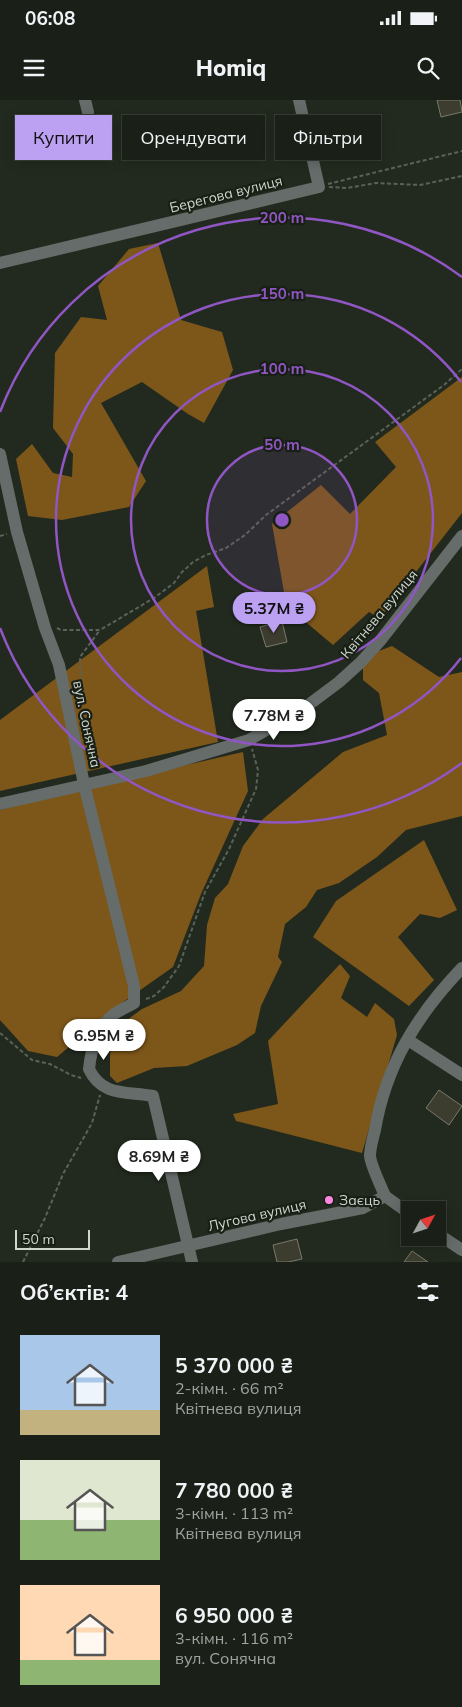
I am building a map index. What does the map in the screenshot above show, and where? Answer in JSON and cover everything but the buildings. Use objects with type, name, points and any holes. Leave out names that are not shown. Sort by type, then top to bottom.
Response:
[{"type":"street","points":[[299,100],[319,187]]},
{"type":"street","name":"Берегова вулиця","points":[[0,262],[319,187]]},
{"type":"street","name":"вул. Сонячна","points":[[0,454],[17,532],[43,621],[59,665],[84,784],[134,986],[134,1003]]},
{"type":"street","name":"Квітнева вулиця","points":[[0,804],[146,771],[249,740],[320,697],[360,663],[380,641],[462,536]]},
{"type":"street","points":[[401,1208],[385,1196],[370,1157],[380,1102],[392,1068],[408,1040],[444,987],[462,968]]},
{"type":"street","points":[[134,1003],[113,1015],[103,1025],[93,1044],[89,1069],[98,1083],[108,1089],[153,1096],[192,1262]]},
{"type":"street","points":[[408,1040],[462,1075]]},
{"type":"street","name":"Лугова вулиця","points":[[118,1262],[281,1224],[363,1208],[385,1196]]},
{"type":"street","points":[[446,1239],[462,1250]]},
{"type":"path","points":[[319,187],[462,152]]},
{"type":"path","points":[[319,187],[346,188],[376,182],[420,186],[462,176]]},
{"type":"path","points":[[78,709],[81,687],[80,657],[100,630],[154,598],[174,583],[193,562],[226,548],[245,535],[266,515],[444,385],[462,369]]},
{"type":"path","points":[[43,621],[61,630],[100,630]]},
{"type":"path","points":[[134,1003],[154,996],[164,987],[179,966],[205,892],[229,850],[256,790],[258,770],[249,740]]},
{"type":"path","points":[[0,1032],[32,1060],[50,1064],[71,1075],[98,1083],[100,1094],[92,1123],[63,1174],[45,1218],[22,1262]]},
{"type":"shaded area","points":[[158,243],[181,320],[222,332],[233,370],[204,423],[142,382],[101,403],[146,481],[129,507],[62,520],[28,516],[16,459],[32,444],[53,473],[72,477],[73,454],[53,428],[55,353],[81,317],[107,320],[98,286],[129,249]]},
{"type":"shaded area","points":[[462,377],[462,513],[380,618],[369,612],[333,645],[301,618],[295,597],[285,598],[272,524],[321,485],[350,514],[396,467],[375,442]]},
{"type":"shaded area","points":[[207,566],[214,607],[196,611],[218,742],[0,791],[0,720]]},
{"type":"shaded area","points":[[392,646],[439,677],[462,672],[462,816],[406,830],[377,857],[339,883],[317,890],[306,907],[285,924],[278,957],[282,962],[261,1006],[255,1033],[237,1045],[187,1066],[154,1068],[117,1083],[110,1076],[110,1053],[127,1020],[142,1009],[181,991],[204,966],[207,925],[215,898],[228,884],[243,846],[263,819],[343,752],[387,735],[379,693],[363,680],[363,667],[376,652]]},
{"type":"shaded area","points":[[243,752],[248,791],[201,894],[173,967],[116,1007],[57,1057],[28,1051],[0,1020],[0,810],[73,791]]},
{"type":"shaded area","points":[[424,840],[457,910],[440,918],[420,914],[398,937],[434,980],[409,1006],[313,937],[336,901]]},
{"type":"shaded area","points":[[340,964],[350,976],[341,998],[367,1017],[375,1003],[394,1019],[397,1035],[362,1153],[236,1121],[233,1114],[278,1104],[268,1041]]},
{"type":"place","name":"Заєць","points":[[329,1200]]}]
